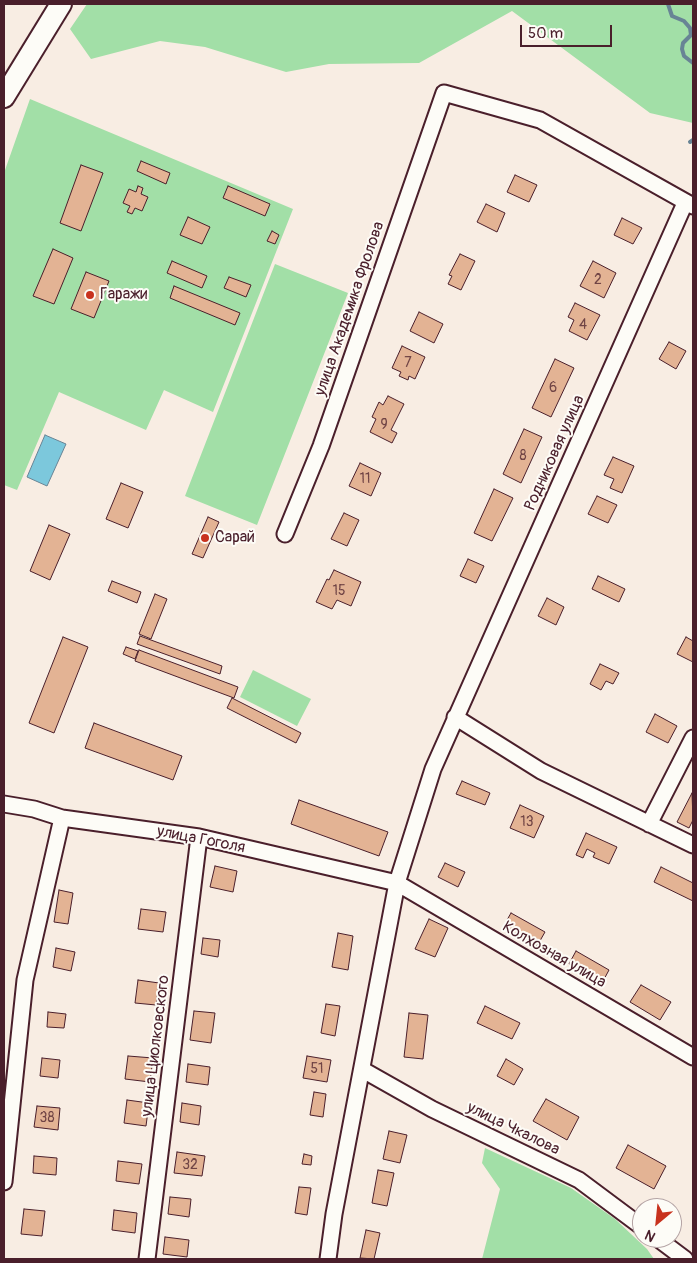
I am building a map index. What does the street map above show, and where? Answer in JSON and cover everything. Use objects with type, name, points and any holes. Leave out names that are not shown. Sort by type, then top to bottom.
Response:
[{"type":"main road","points":[[4,97],[61,4]]},
{"type":"street","name":"улица Академика Фролова","points":[[285,534],[320,446],[444,93],[540,120],[689,204]]},
{"type":"street","name":"Родниковая улица","points":[[397,883],[433,769],[455,717],[689,204]]},
{"type":"street","points":[[455,717],[541,771],[693,846]]},
{"type":"street","points":[[649,824],[693,738]]},
{"type":"street","name":"улица Гоголя","points":[[4,804],[34,809],[62,818],[199,837],[397,883]]},
{"type":"street","points":[[4,1182],[25,980],[62,818]]},
{"type":"street","name":"улица Циолковского","points":[[146,1259],[199,837]]},
{"type":"street","points":[[328,1259],[334,1214],[363,1070],[397,883]]},
{"type":"street","name":"Колхозная улица","points":[[397,883],[693,1057]]},
{"type":"street","name":"улица Чкалова","points":[[363,1070],[432,1109],[579,1180],[632,1220]]},
{"type":"street","points":[[670,1248],[685,1259]]},
{"type":"green space","points":[[87,4],[693,4],[693,123],[650,113],[512,11],[419,63],[329,64],[286,72],[205,47],[160,41],[91,59],[70,29]]},
{"type":"green space","points":[[30,99],[293,209],[213,412],[164,390],[146,430],[59,392],[17,490],[4,485],[4,173]]},
{"type":"green space","points":[[275,264],[348,293],[257,525],[185,496]]},
{"type":"green space","points":[[253,670],[311,699],[297,726],[240,697]]},
{"type":"green space","points":[[485,1148],[571,1188],[615,1219],[632,1235],[632,1248],[646,1248],[654,1259],[482,1259],[500,1189],[482,1163]]},
{"type":"water","points":[[45,435],[66,444],[47,486],[27,477]]},
{"type":"building","points":[[141,161],[170,173],[166,184],[137,171]]},
{"type":"building","points":[[81,165],[103,173],[81,231],[60,223]]},
{"type":"building","points":[[515,175],[537,185],[529,202],[507,192]]},
{"type":"building","points":[[138,186],[143,188],[141,194],[148,197],[142,211],[135,208],[132,214],[127,212],[130,206],[123,203],[129,189],[136,192]]},
{"type":"building","points":[[228,186],[270,204],[265,216],[223,198]]},
{"type":"building","points":[[486,204],[505,213],[497,232],[477,222]]},
{"type":"building","points":[[188,217],[210,227],[202,244],[180,235]]},
{"type":"building","points":[[622,218],[642,228],[633,244],[614,235]]},
{"type":"building","points":[[272,231],[279,235],[275,244],[267,241]]},
{"type":"building","points":[[53,249],[73,258],[54,304],[33,296]]},
{"type":"building","points":[[460,254],[475,261],[461,290],[448,284],[452,276],[449,275]]},
{"type":"building","points":[[172,261],[207,276],[202,288],[167,273]]},
{"type":"building","points":[[593,261],[616,273],[604,298],[580,286]]},
{"type":"building","name":"Гаражи","points":[[86,272],[109,281],[94,318],[71,309]]},
{"type":"building","points":[[229,277],[251,285],[246,297],[224,288]]},
{"type":"building","name":"Гаражи","points":[[174,286],[240,313],[235,325],[170,298]]},
{"type":"building","points":[[575,303],[600,315],[587,340],[569,331],[574,320],[568,317]]},
{"type":"building","points":[[419,312],[443,324],[434,343],[410,331]]},
{"type":"building","points":[[669,342],[686,351],[676,369],[659,359]]},
{"type":"building","points":[[402,346],[425,357],[415,379],[409,376],[408,380],[399,376],[401,372],[392,368]]},
{"type":"building","points":[[555,359],[574,368],[551,417],[532,408]]},
{"type":"building","points":[[388,396],[404,404],[391,430],[397,433],[392,443],[370,432],[376,419],[372,417],[379,402],[383,405]]},
{"type":"building","points":[[524,429],[542,437],[521,483],[503,474]]},
{"type":"building","points":[[613,457],[634,466],[622,493],[610,488],[614,479],[604,475]]},
{"type":"building","points":[[360,463],[381,473],[371,496],[349,486]]},
{"type":"building","points":[[121,483],[143,492],[128,528],[106,519]]},
{"type":"building","points":[[494,489],[513,498],[492,541],[474,533]]},
{"type":"building","points":[[597,496],[617,505],[608,523],[588,514]]},
{"type":"building","points":[[344,513],[359,520],[347,546],[331,539]]},
{"type":"building","name":"Сарай","points":[[208,517],[219,522],[203,558],[192,554]]},
{"type":"building","points":[[49,525],[70,534],[50,580],[30,571]]},
{"type":"building","points":[[468,559],[484,566],[476,583],[460,576]]},
{"type":"building","points":[[334,570],[361,582],[351,606],[337,600],[332,609],[316,602],[327,579],[329,580]]},
{"type":"building","points":[[598,576],[625,589],[619,602],[592,589]]},
{"type":"building","points":[[112,581],[141,592],[137,603],[108,591]]},
{"type":"building","points":[[155,594],[167,599],[151,639],[139,634]]},
{"type":"building","points":[[547,598],[564,607],[556,625],[538,616]]},
{"type":"building","points":[[140,636],[222,666],[220,674],[137,644]]},
{"type":"building","points":[[63,637],[88,647],[54,733],[29,723]]},
{"type":"building","points":[[686,637],[693,641],[693,662],[677,654]]},
{"type":"building","points":[[126,647],[138,651],[135,659],[123,654]]},
{"type":"building","points":[[139,650],[238,687],[234,698],[135,661]]},
{"type":"building","points":[[600,664],[619,673],[613,684],[606,681],[601,690],[590,684]]},
{"type":"building","points":[[232,698],[301,733],[296,743],[227,708]]},
{"type":"building","points":[[655,714],[677,726],[668,743],[646,732]]},
{"type":"building","points":[[94,723],[182,756],[173,780],[85,748]]},
{"type":"building","points":[[462,781],[490,793],[485,805],[456,794]]},
{"type":"building","points":[[692,793],[693,820],[689,828],[677,822]]},
{"type":"building","points":[[299,800],[388,832],[379,856],[291,824]]},
{"type":"building","points":[[520,805],[544,816],[534,838],[510,828]]},
{"type":"building","points":[[586,833],[617,847],[609,864],[593,857],[595,853],[587,849],[583,858],[576,855]]},
{"type":"building","points":[[445,863],[465,872],[458,887],[438,877]]},
{"type":"building","points":[[215,866],[237,871],[233,892],[210,887]]},
{"type":"building","points":[[661,867],[693,883],[693,901],[654,882]]},
{"type":"building","points":[[59,890],[73,893],[68,924],[54,922]]},
{"type":"building","points":[[141,909],[166,912],[163,932],[138,929]]},
{"type":"building","points":[[511,913],[545,932],[537,946],[503,927]]},
{"type":"building","points":[[429,919],[448,928],[435,957],[415,949]]},
{"type":"building","points":[[338,933],[353,936],[348,970],[332,967]]},
{"type":"building","points":[[203,938],[220,940],[218,957],[201,954]]},
{"type":"building","points":[[56,948],[75,952],[71,971],[53,967]]},
{"type":"building","points":[[576,951],[609,970],[602,983],[569,964]]},
{"type":"building","points":[[138,980],[159,983],[156,1005],[135,1003]]},
{"type":"building","points":[[641,985],[671,1002],[660,1020],[630,1002]]},
{"type":"building","points":[[326,1004],[340,1006],[335,1036],[321,1033]]},
{"type":"building","points":[[485,1006],[520,1023],[512,1039],[477,1023]]},
{"type":"building","points":[[194,1011],[215,1013],[211,1043],[190,1040]]},
{"type":"building","points":[[48,1012],[66,1014],[64,1028],[47,1027]]},
{"type":"building","points":[[409,1013],[428,1015],[423,1059],[404,1057]]},
{"type":"building","points":[[128,1056],[153,1058],[150,1082],[125,1079]]},
{"type":"building","points":[[307,1056],[331,1060],[327,1082],[303,1078]]},
{"type":"building","points":[[42,1058],[60,1060],[58,1078],[40,1076]]},
{"type":"building","points":[[506,1059],[523,1069],[514,1085],[497,1076]]},
{"type":"building","points":[[188,1064],[210,1067],[208,1085],[186,1082]]},
{"type":"building","points":[[314,1092],[326,1094],[323,1117],[310,1115]]},
{"type":"building","points":[[546,1099],[579,1117],[567,1140],[533,1121]]},
{"type":"building","points":[[127,1100],[149,1103],[146,1126],[124,1123]]},
{"type":"building","points":[[182,1103],[201,1106],[199,1125],[180,1122]]},
{"type":"building","points":[[37,1106],[60,1108],[58,1130],[34,1127]]},
{"type":"building","points":[[389,1131],[407,1135],[400,1163],[383,1159]]},
{"type":"building","points":[[628,1145],[666,1166],[654,1189],[616,1168]]},
{"type":"building","points":[[177,1152],[205,1156],[202,1176],[174,1173]]},
{"type":"building","points":[[304,1154],[312,1156],[311,1165],[302,1164]]},
{"type":"building","points":[[34,1156],[57,1158],[56,1175],[33,1173]]},
{"type":"building","points":[[118,1161],[142,1164],[139,1184],[116,1181]]},
{"type":"building","points":[[378,1170],[394,1173],[387,1206],[372,1203]]},
{"type":"building","points":[[299,1187],[311,1188],[307,1215],[295,1213]]},
{"type":"building","points":[[170,1197],[191,1199],[189,1217],[168,1214]]},
{"type":"building","points":[[24,1209],[45,1211],[42,1236],[21,1234]]},
{"type":"building","points":[[114,1210],[137,1213],[135,1233],[112,1230]]},
{"type":"building","points":[[366,1230],[380,1233],[374,1259],[360,1258]]},
{"type":"building","points":[[165,1237],[189,1240],[187,1257],[163,1254]]},
{"type":"waterway","points":[[668,4],[672,16],[684,21],[690,28],[691,35],[683,43],[682,49],[684,56],[693,63]]},
{"type":"place","name":"Гаражи","points":[[90,295]]},
{"type":"place","name":"Сарай","points":[[205,538]]}]
